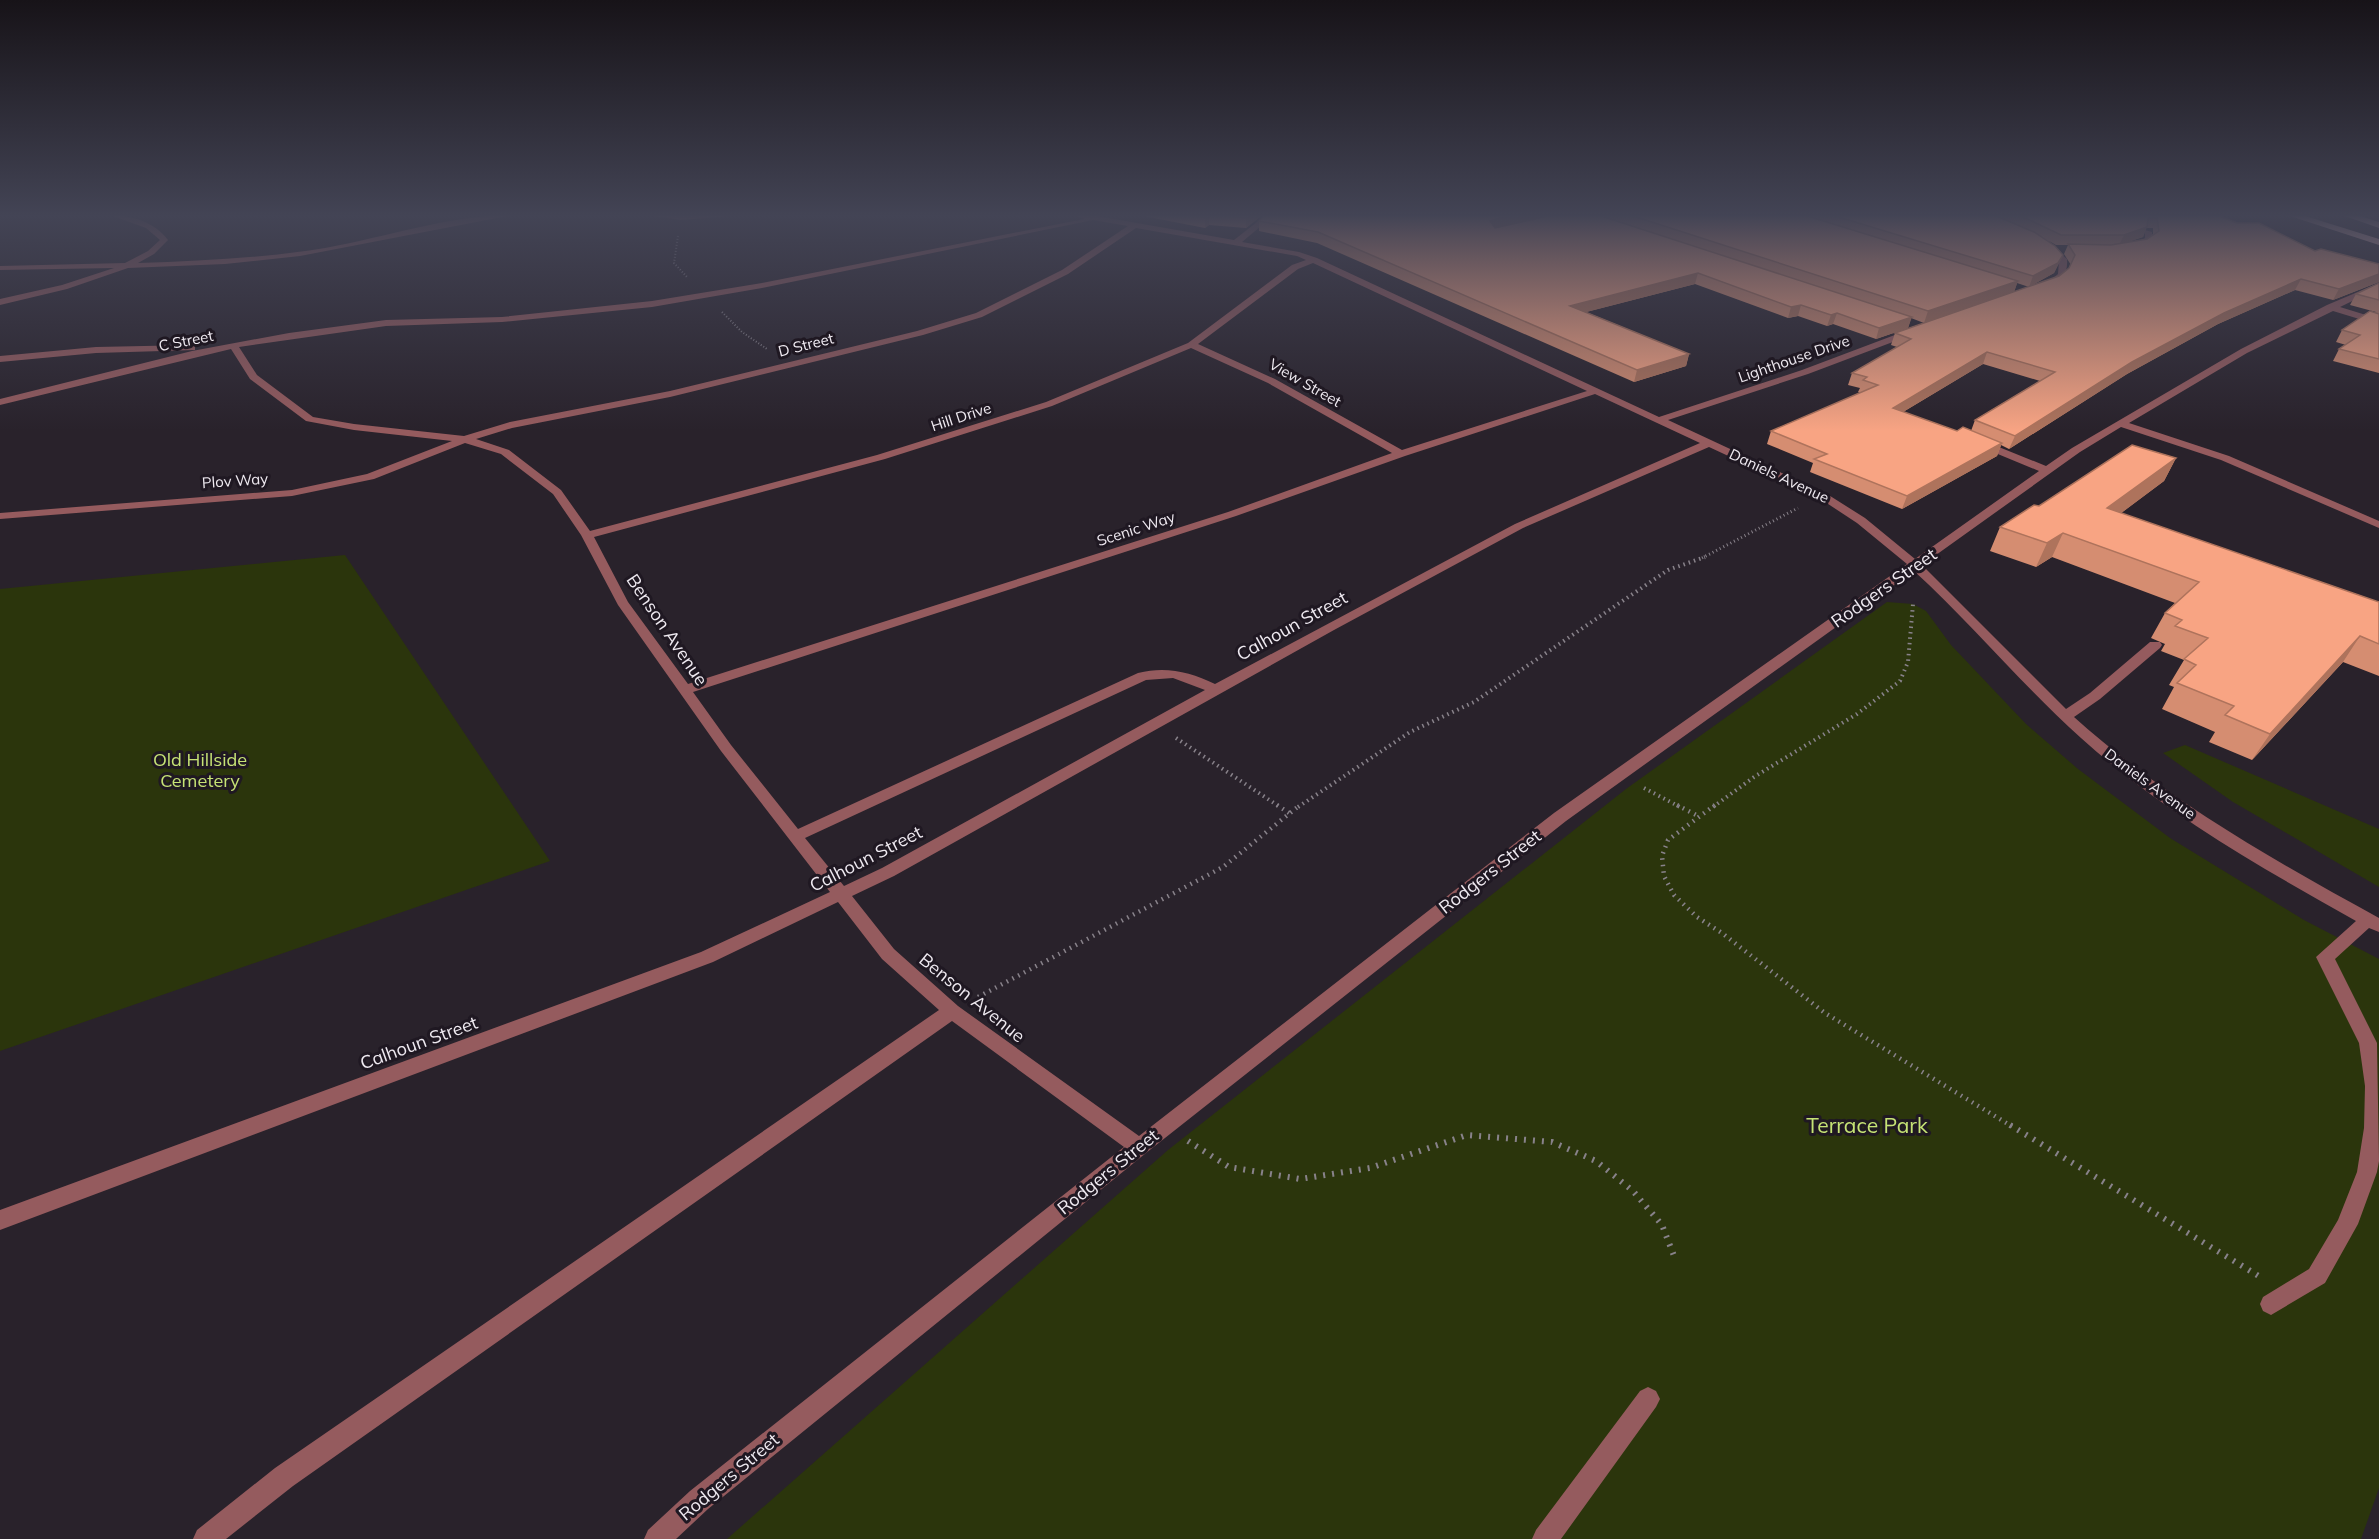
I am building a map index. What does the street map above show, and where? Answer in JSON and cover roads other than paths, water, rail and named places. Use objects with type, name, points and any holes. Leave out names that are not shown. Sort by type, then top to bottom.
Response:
[{"type":"street","points":[[0,302],[61,287]]},
{"type":"street","name":"C Street","points":[[0,402],[146,364],[323,331],[388,323],[524,318],[653,304],[752,287]]},
{"type":"street","name":"D Street","points":[[465,439],[510,425],[670,394],[920,333],[980,315],[1036,287]]},
{"type":"street","name":"Hill Drive","points":[[587,535],[957,435],[1049,404],[1191,345],[1269,287]]},
{"type":"street","name":"Daniels Avenue","points":[[1372,287],[1823,496],[1872,526],[1917,565],[2066,716],[2145,783],[2232,842],[2373,923]]},
{"type":"street","name":"Rodgers Street","points":[[657,1539],[699,1500],[1139,1147],[1560,817],[1917,565],[2046,470],[2244,351],[2375,287]]},
{"type":"street","points":[[2330,307],[2379,322]]},
{"type":"street","name":"Lighthouse Drive","points":[[1659,420],[1805,372],[1923,328],[1912,324]]},
{"type":"street","name":"View Street","points":[[1191,345],[1228,358],[1256,372],[1401,454]]},
{"type":"street","points":[[0,359],[96,350],[234,347]]},
{"type":"street","name":"Benson Avenue","points":[[234,347],[253,376],[310,419],[354,427],[465,439],[506,453],[526,466],[557,492],[587,535],[622,602],[684,690],[726,748],[888,954],[952,1011],[1139,1147]]},
{"type":"street","name":"Scenic Way","points":[[684,690],[1232,514],[1401,454],[1596,391]]},
{"type":"street","points":[[2121,424],[2225,458],[2379,525]]},
{"type":"street","name":"Plov Way","points":[[0,516],[292,493],[370,477],[465,439]]},
{"type":"street","points":[[1971,439],[2046,470]]},
{"type":"street","name":"Calhoun Street","points":[[0,1220],[707,957],[888,872],[1216,690],[1519,526],[1709,443]]},
{"type":"street","points":[[2066,716],[2096,696],[2155,645]]},
{"type":"street","points":[[796,836],[1143,676],[1170,672],[1187,675],[1216,690]]},
{"type":"street","points":[[2279,1298],[2317,1276],[2347,1224],[2367,1172],[2374,1128],[2375,1086],[2368,1043],[2325,957],[2373,923]]},
{"type":"street","points":[[206,1539],[284,1477],[952,1011]]},
{"type":"street","points":[[1545,1539],[1648,1399]]},
{"type":"park label","name":"Old Hillside Cemetery","points":[[200,770]]},
{"type":"park label","name":"Terrace Park","points":[[1867,1126]]}]
